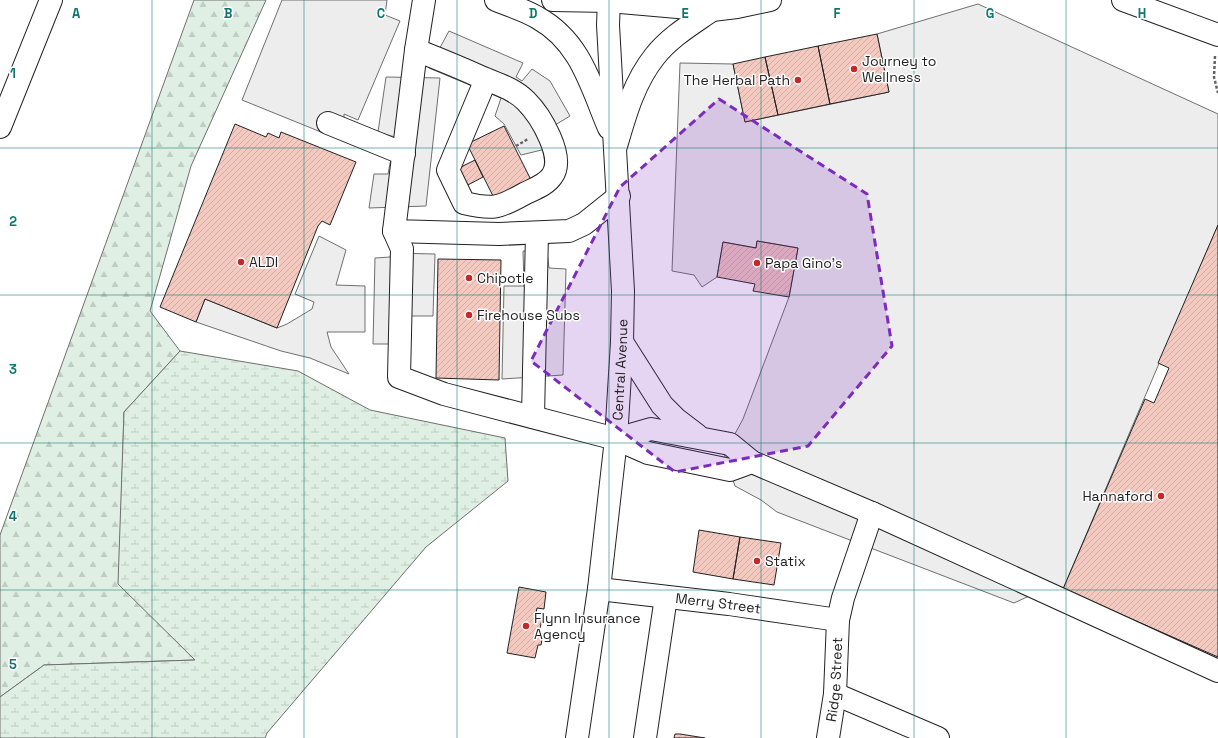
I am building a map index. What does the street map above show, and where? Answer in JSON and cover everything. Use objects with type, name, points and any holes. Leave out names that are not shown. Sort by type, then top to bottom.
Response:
[{"type":"main road","points":[[0,127],[51,0]]},
{"type":"main road","points":[[424,0],[416,50],[394,231],[402,249],[399,377],[444,394],[616,439],[648,453],[730,470],[752,462]]},
{"type":"main road","points":[[496,0],[538,18],[567,39],[579,57],[616,146]]},
{"type":"main road","points":[[553,0],[609,1],[712,10],[737,7],[770,0]]},
{"type":"main road","points":[[1123,0],[1217,32]]},
{"type":"main road","name":"Central Avenue","points":[[576,738],[599,589],[616,439],[622,342],[623,291],[619,196],[608,25],[609,1]]},
{"type":"main road","points":[[616,146],[628,106],[644,71],[654,56],[676,36],[712,10]]},
{"type":"main road","points":[[416,50],[486,79],[512,90],[533,109],[554,147],[557,160],[553,175],[547,182],[502,207],[479,206],[464,203],[448,170],[486,79]]},
{"type":"main road","points":[[328,123],[404,154]]},
{"type":"main road","points":[[394,231],[499,234],[569,231],[584,224],[619,196]]},
{"type":"main road","points":[[499,234],[502,207]]},
{"type":"main road","points":[[533,417],[537,233]]},
{"type":"main road","points":[[622,342],[662,404],[676,419],[700,437]]},
{"type":"main road","points":[[616,439],[651,429],[700,437],[730,444],[752,462],[872,512],[1218,671]]},
{"type":"main road","name":"Ridge Street","points":[[828,738],[835,694],[838,620],[842,598],[872,512]]},
{"type":"main road","name":"Merry Street","points":[[599,589],[838,620]]},
{"type":"main road","points":[[645,738],[666,597]]},
{"type":"main road","points":[[835,694],[938,738]]},
{"type":"path","points":[[1217,32],[1214,77],[1218,92]]},
{"type":"path","points":[[1214,77],[1218,73]]},
{"type":"highlighted area","points":[[719,99],[867,194],[892,346],[808,446],[675,472],[531,361],[620,187]]},
{"type":"green space","points":[[194,0],[266,0],[191,166],[150,311],[180,351],[124,412],[119,584],[195,660],[44,665],[0,697],[0,535]]},
{"type":"green space","points":[[180,351],[298,371],[370,410],[505,438],[508,481],[426,547],[267,733],[265,738],[0,738],[0,697],[44,665],[195,660],[118,584],[124,412]]},
{"type":"shaded area","points":[[282,0],[387,0],[385,15],[400,21],[358,120],[344,114],[353,145],[242,100]]},
{"type":"shaded area","points":[[978,4],[1218,114],[1218,225],[1063,589],[1042,590],[1014,603],[777,512],[761,500],[735,486],[724,454],[743,419],[789,297],[798,248],[757,241],[756,248],[723,242],[717,277],[702,287],[694,275],[672,271],[680,63],[733,64],[745,122],[889,92],[877,34]]},
{"type":"shaded area","points":[[449,31],[523,63],[516,77],[522,81],[532,69],[550,81],[570,116],[545,131],[554,147],[521,155],[504,124],[495,116],[501,98],[429,68]]},
{"type":"shaded area","points":[[386,77],[440,78],[426,206],[369,208],[374,174],[388,174],[395,137],[378,132]]},
{"type":"shaded area","points":[[319,236],[346,250],[336,285],[365,286],[365,332],[327,332],[331,347],[349,374],[310,358],[281,351],[196,322],[205,299],[277,328],[287,324],[312,309],[314,302],[295,294]]},
{"type":"shaded area","points":[[523,251],[547,251],[549,268],[566,269],[563,375],[502,379],[504,286],[524,286]]},
{"type":"shaded area","points":[[391,253],[435,254],[433,316],[401,316],[400,344],[373,344],[375,258],[390,257]]},
{"type":"building","name":"Journey to Wellness","points":[[877,34],[889,92],[830,104],[818,46]]},
{"type":"building","name":"The Herbal Path","points":[[818,46],[830,104],[778,115],[765,57]]},
{"type":"building","points":[[765,57],[778,115],[745,122],[733,64]]},
{"type":"building","name":"ALDI","points":[[235,124],[266,137],[268,133],[279,138],[281,132],[356,162],[330,225],[322,221],[318,226],[277,328],[205,299],[196,322],[160,307]]},
{"type":"building","points":[[504,126],[532,182],[495,200],[467,144]]},
{"type":"building","points":[[475,160],[483,177],[464,187],[455,170]]},
{"type":"building","name":"Hannaford","points":[[1218,225],[1218,657],[1063,589],[1145,399],[1154,403],[1169,368],[1158,363]]},
{"type":"building","name":"Papa Gino's","points":[[757,241],[798,248],[789,297],[753,291],[755,284],[717,277],[723,242],[756,248]]},
{"type":"building","points":[[438,259],[501,260],[499,380],[436,378]]},
{"type":"building","points":[[699,530],[740,537],[733,579],[693,572]]},
{"type":"building","name":"Statix","points":[[740,537],[781,543],[774,585],[733,579]]},
{"type":"building","name":"Flynn Insurance Agency","points":[[519,587],[546,592],[544,609],[537,608],[535,618],[542,619],[539,633],[543,634],[541,645],[538,645],[535,658],[507,653]]},
{"type":"building","points":[[675,734],[680,734],[705,738],[674,738]]},
{"type":"place","name":"Journey to Wellness","points":[[854,69]]},
{"type":"place","name":"The Herbal Path","points":[[798,80]]},
{"type":"place","name":"ALDI","points":[[241,262]]},
{"type":"place","name":"Papa Gino's","points":[[757,263]]},
{"type":"place","name":"Chipotle","points":[[469,278]]},
{"type":"place","name":"Firehouse Subs","points":[[469,315]]},
{"type":"place","name":"Hannaford","points":[[1161,496]]},
{"type":"place","name":"Statix","points":[[757,561]]},
{"type":"place","name":"Flynn Insurance Agency","points":[[526,626]]}]
